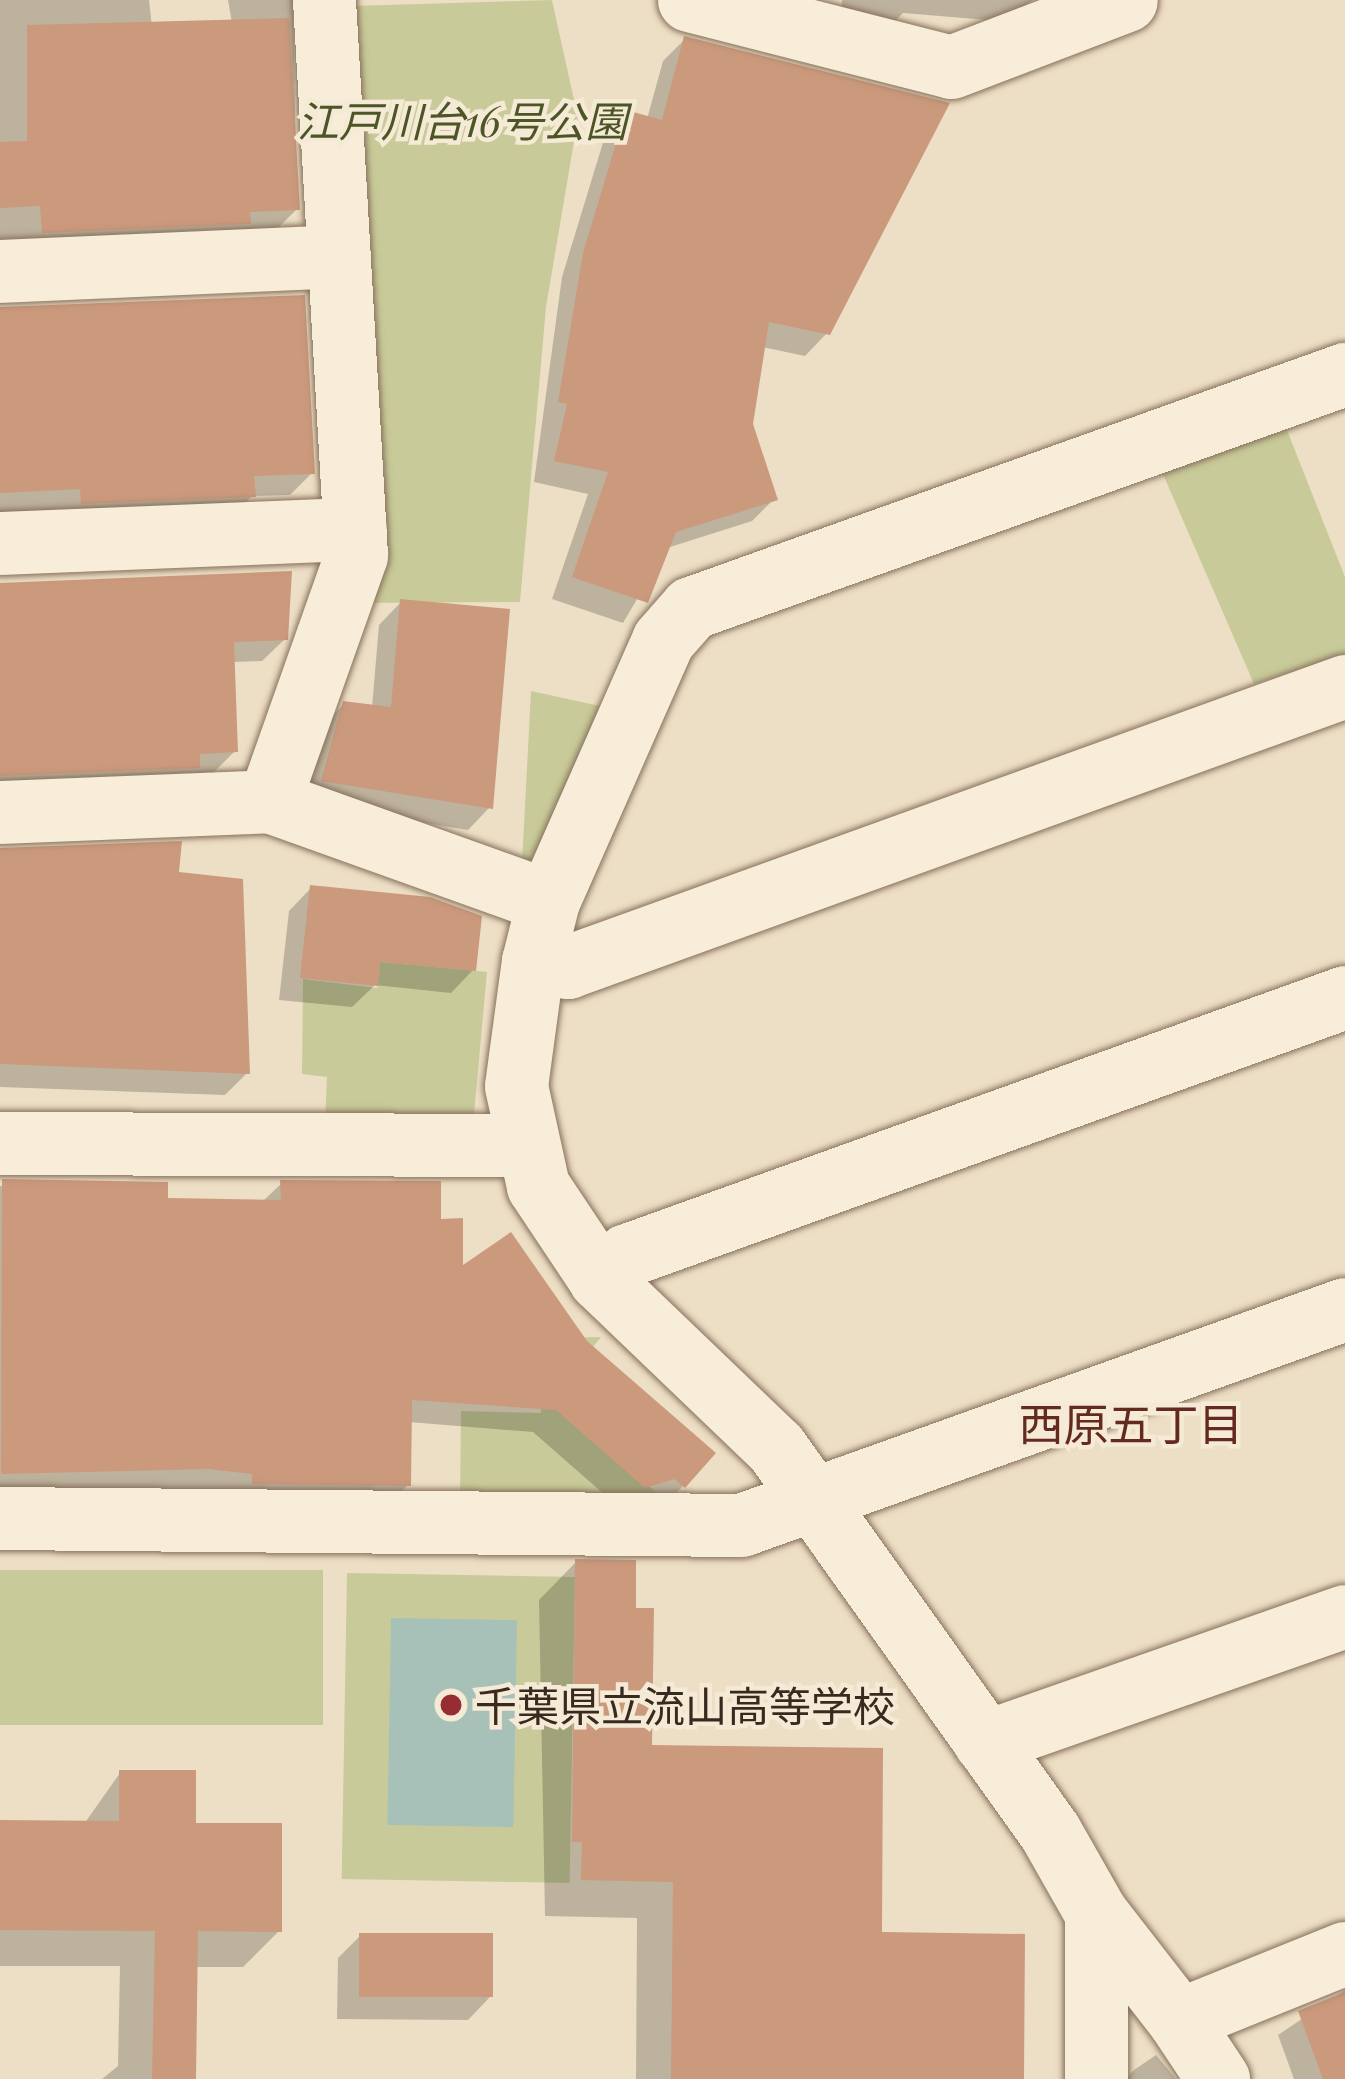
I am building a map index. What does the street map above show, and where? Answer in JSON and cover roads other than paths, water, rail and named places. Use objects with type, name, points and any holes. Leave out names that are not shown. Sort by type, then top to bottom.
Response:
[{"type":"street","points":[[269,801],[356,555],[324,0]]},
{"type":"street","points":[[689,0],[824,17],[951,67],[1126,0]]},
{"type":"street","points":[[0,271],[339,256]]},
{"type":"street","points":[[1217,2079],[1179,2020],[1096,1913],[985,1742],[776,1448],[600,1280],[538,1186],[516,1086],[533,961],[548,901],[663,640],[691,608],[1345,374]]},
{"type":"street","points":[[0,543],[356,529]]},
{"type":"street","points":[[533,961],[567,968],[1345,686]]},
{"type":"street","points":[[0,812],[269,801],[548,901]]},
{"type":"street","points":[[600,1280],[627,1255],[1345,997]]},
{"type":"street","points":[[0,1143],[527,1144]]},
{"type":"street","points":[[0,1518],[741,1525],[808,1496],[1345,1309]]},
{"type":"street","points":[[985,1742],[1345,1616]]},
{"type":"street","points":[[1096,1913],[1096,2079]]},
{"type":"street","points":[[1179,2020],[1345,1953]]},
{"type":"water","points":[[391,1618],[517,1620],[513,1827],[387,1825]]},
{"type":"place","name":"千葉県立流山高等学校","points":[[451,1705]]},
{"type":"district","name":"西原五丁目","points":[[1131,1423]]},
{"type":"park label","name":"江戸川台16号公園","points":[[462,120]]}]
